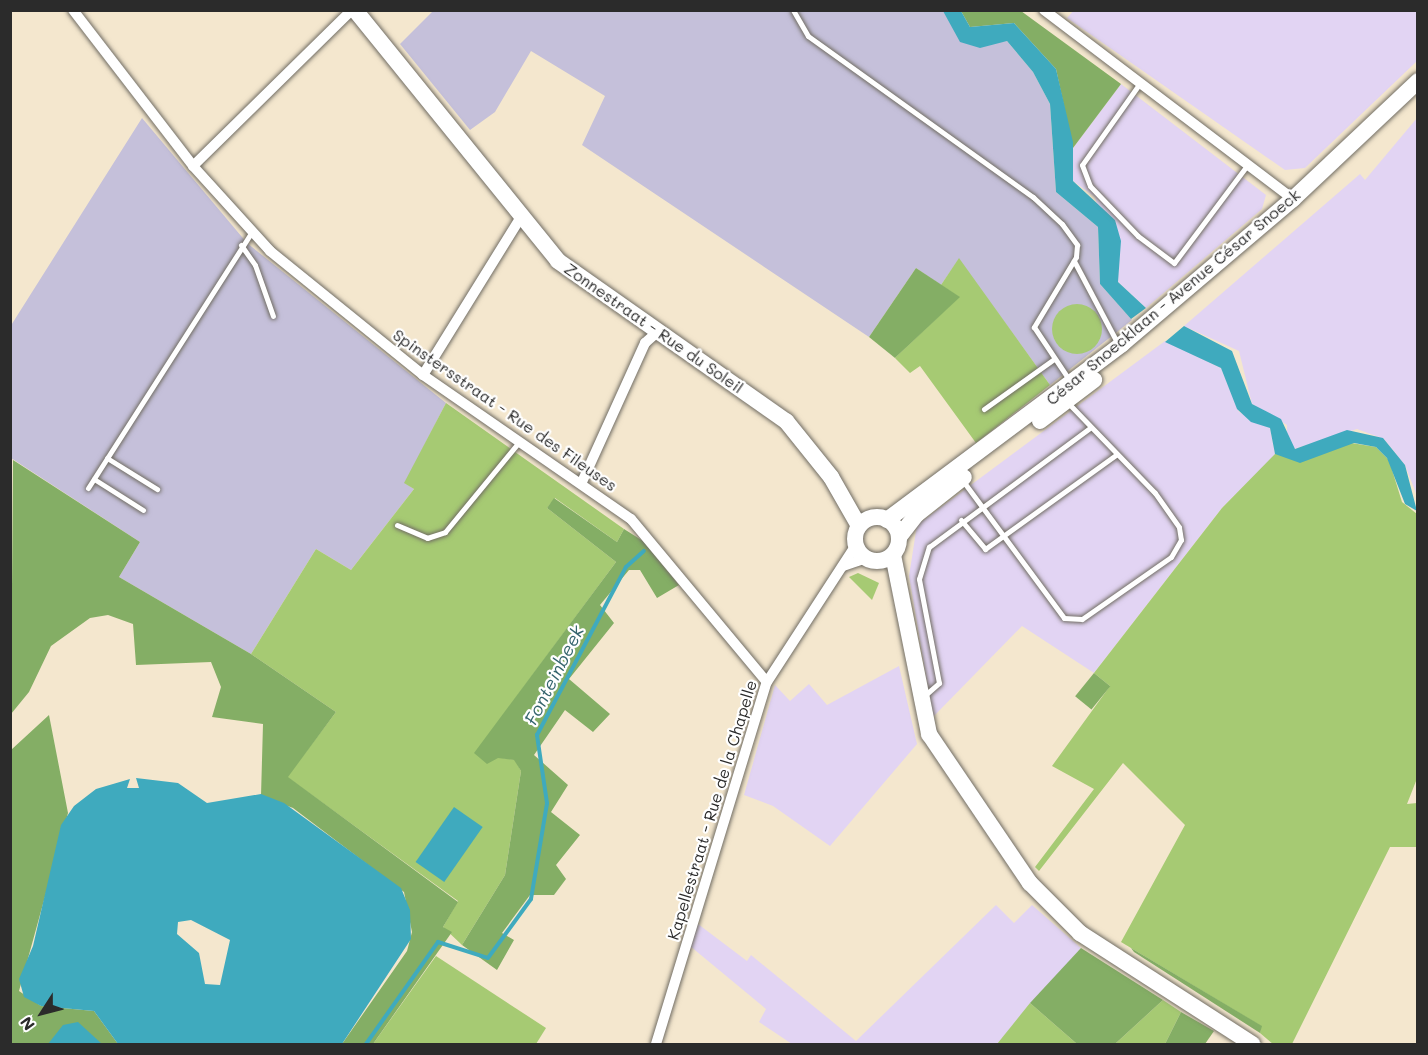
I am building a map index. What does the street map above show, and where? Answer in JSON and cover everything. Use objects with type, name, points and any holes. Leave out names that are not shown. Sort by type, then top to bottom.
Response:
[{"type":"main road","name":"Zonnestraat - Rue du Soleil","points":[[354,10],[521,218],[571,274],[786,421],[846,500],[872,522],[899,537]]},
{"type":"main road","name":"César Snoecklaan - Avenue César Snoeck","points":[[872,522],[1072,383],[1119,346],[1293,199],[1418,81]]},
{"type":"main road","name":"César Snoecklaan - Avenue César Snoeck","points":[[873,555],[899,537],[916,514],[1067,402],[1266,238],[1418,96]]},
{"type":"main road","points":[[872,522],[873,555],[894,578],[919,699],[940,754],[1051,907],[1095,944],[1252,1044]]},
{"type":"street","name":"Spinstersstraat - Rue des Fileuses","points":[[74,10],[192,166],[252,232],[423,375],[582,482],[638,527],[767,682]]},
{"type":"street","points":[[192,166],[354,10]]},
{"type":"street","points":[[1044,10],[1249,163],[1293,199]]},
{"type":"street","points":[[423,375],[521,218]]},
{"type":"street","points":[[582,482],[645,343],[656,333]]},
{"type":"street","points":[[843,566],[873,555]]},
{"type":"street","name":"Kapellestraat - Rue de la Chapelle","points":[[656,1044],[767,682],[843,566],[873,555]]},
{"type":"lane","points":[[793,10],[808,36],[1033,197],[1077,245],[1074,261],[1034,327],[1072,383]]},
{"type":"lane","points":[[1141,82],[1082,165],[1090,186],[1138,236],[1174,263],[1249,163]]},
{"type":"lane","points":[[88,488],[241,245],[252,232]]},
{"type":"lane","points":[[241,245],[255,265],[273,316]]},
{"type":"lane","points":[[1074,261],[1119,346]]},
{"type":"lane","points":[[984,409],[1054,359]]},
{"type":"lane","points":[[962,479],[1054,608],[1069,620],[1082,619],[1171,557],[1180,540],[1179,527],[1155,493],[1067,402]]},
{"type":"lane","points":[[919,699],[937,687],[939,675],[918,573],[929,547],[944,532],[1090,428]]},
{"type":"lane","points":[[397,525],[427,538],[445,532],[520,440]]},
{"type":"lane","points":[[961,520],[985,549],[1116,455]]},
{"type":"lane","points":[[107,458],[157,489]]},
{"type":"lane","points":[[94,479],[142,510]]},
{"type":"shaded area","points":[[1074,10],[1417,11],[1417,61],[1305,168],[1285,170],[1067,18]]},
{"type":"shaded area","points":[[433,11],[945,11],[986,43],[1007,41],[1033,72],[1050,104],[1056,192],[1098,227],[1100,284],[1132,320],[1050,385],[959,259],[941,285],[916,268],[869,337],[582,145],[605,96],[531,51],[495,112],[470,130],[400,44]]},
{"type":"shaded area","points":[[1121,84],[1266,195],[1262,209],[1146,308],[1118,282],[1095,197],[1073,181],[1073,148]]},
{"type":"shaded area","points":[[142,118],[247,243],[446,403],[405,483],[414,489],[351,570],[316,549],[251,654],[119,577],[140,542],[11,458],[10,327]]},
{"type":"shaded area","points":[[1417,118],[1417,496],[1405,465],[1384,439],[1357,429],[1275,455],[1222,508],[1094,673],[1022,626],[933,717],[909,576],[917,525],[1165,341],[1221,368],[1239,412],[1270,428],[1275,454],[1287,437],[1287,425],[1252,404],[1239,351],[1184,326],[1360,174],[1365,180]]},
{"type":"shaded area","points":[[899,666],[917,744],[830,846],[773,806],[744,795],[775,685],[790,701],[809,684],[827,705]]},
{"type":"shaded area","points":[[996,905],[1014,923],[1032,905],[1081,948],[997,1044],[792,1044],[759,1022],[766,1009],[690,946],[698,924],[747,961],[751,955],[856,1041]]},
{"type":"green space","points":[[961,11],[1021,11],[1121,84],[1073,148],[1056,69],[1014,23],[970,27]]},
{"type":"green space","points":[[959,258],[1050,385],[976,443],[920,366],[910,373],[895,358],[959,297],[941,285]]},
{"type":"green space","points":[[916,268],[960,297],[895,358],[869,337]]},
{"type":"green space","points":[[1077,304],[1095,311],[1102,329],[1095,347],[1077,354],[1059,347],[1052,329],[1059,311]]},
{"type":"green space","points":[[446,403],[624,529],[617,542],[555,498],[547,508],[616,562],[475,753],[515,760],[521,771],[505,875],[462,945],[443,927],[458,901],[287,777],[336,712],[251,654],[316,549],[351,570],[414,489],[404,483]]},
{"type":"green space","points":[[1339,441],[1376,447],[1389,460],[1402,502],[1417,514],[1418,776],[1407,804],[1417,803],[1417,847],[1390,847],[1292,1044],[1273,1044],[1260,1033],[1261,1026],[1121,942],[1185,825],[1123,763],[1039,871],[1035,867],[1094,789],[1052,766],[1110,686],[1094,673],[1222,508],[1275,454]]},
{"type":"green space","points":[[13,460],[140,542],[119,577],[251,654],[336,712],[288,777],[458,902],[443,927],[452,932],[373,1044],[342,1044],[407,951],[412,932],[404,892],[293,808],[261,796],[263,724],[212,717],[221,687],[211,662],[136,665],[133,624],[108,615],[90,618],[51,646],[29,692],[11,714]]},
{"type":"green space","points":[[554,498],[617,542],[624,529],[643,541],[679,585],[657,598],[640,570],[629,570],[600,605],[614,623],[569,679],[610,714],[593,732],[565,710],[534,755],[568,785],[551,812],[580,835],[556,865],[566,879],[554,895],[530,895],[502,933],[514,940],[497,970],[462,945],[505,875],[521,771],[514,760],[498,758],[487,764],[474,753],[616,562],[547,508]]},
{"type":"green space","points":[[858,573],[879,583],[872,600],[849,577]]},
{"type":"green space","points":[[1094,673],[1110,686],[1091,710],[1075,696]]},
{"type":"green space","points":[[49,715],[68,813],[19,991],[41,1006],[94,1011],[118,1044],[11,1044],[11,750]]},
{"type":"green space","points":[[1081,948],[1163,1000],[1115,1044],[1077,1044],[1030,1003]]},
{"type":"green space","points":[[1131,948],[1262,1026],[1260,1033],[1134,952]]},
{"type":"green space","points":[[436,956],[546,1028],[536,1044],[373,1044]]},
{"type":"green space","points":[[1163,1000],[1181,1012],[1165,1044],[1115,1044]]},
{"type":"green space","points":[[1030,1003],[1077,1044],[997,1044]]},
{"type":"green space","points":[[1181,1012],[1214,1031],[1205,1044],[1165,1044]]},
{"type":"water","points":[[943,11],[961,11],[970,27],[1014,23],[1056,69],[1073,142],[1073,181],[1115,220],[1121,241],[1118,282],[1146,308],[1131,319],[1100,284],[1098,227],[1056,192],[1050,104],[1033,72],[1007,41],[980,48],[960,42]]},
{"type":"water","points":[[1184,326],[1232,351],[1252,404],[1281,419],[1295,449],[1347,430],[1383,438],[1405,465],[1417,511],[1405,504],[1387,458],[1376,447],[1354,443],[1300,463],[1275,454],[1270,428],[1251,422],[1237,409],[1221,368],[1165,342]]},
{"type":"water","points":[[136,778],[178,783],[207,803],[261,794],[284,803],[401,888],[410,910],[411,939],[342,1044],[118,1044],[94,1011],[41,1006],[24,997],[19,979],[33,946],[61,825],[74,806],[96,789],[130,779],[127,788],[139,788]],"holes":[[[191,920],[230,940],[220,985],[205,984],[199,953],[177,934],[178,922]]]},
{"type":"water","points":[[454,807],[483,827],[444,882],[416,862]]},
{"type":"water","points":[[78,1022],[102,1044],[48,1044],[63,1025]]},
{"type":"waterway","name":"Fonteinbeek","points":[[366,1044],[438,942],[488,958],[531,899],[547,803],[537,735],[626,567],[644,551]]}]
